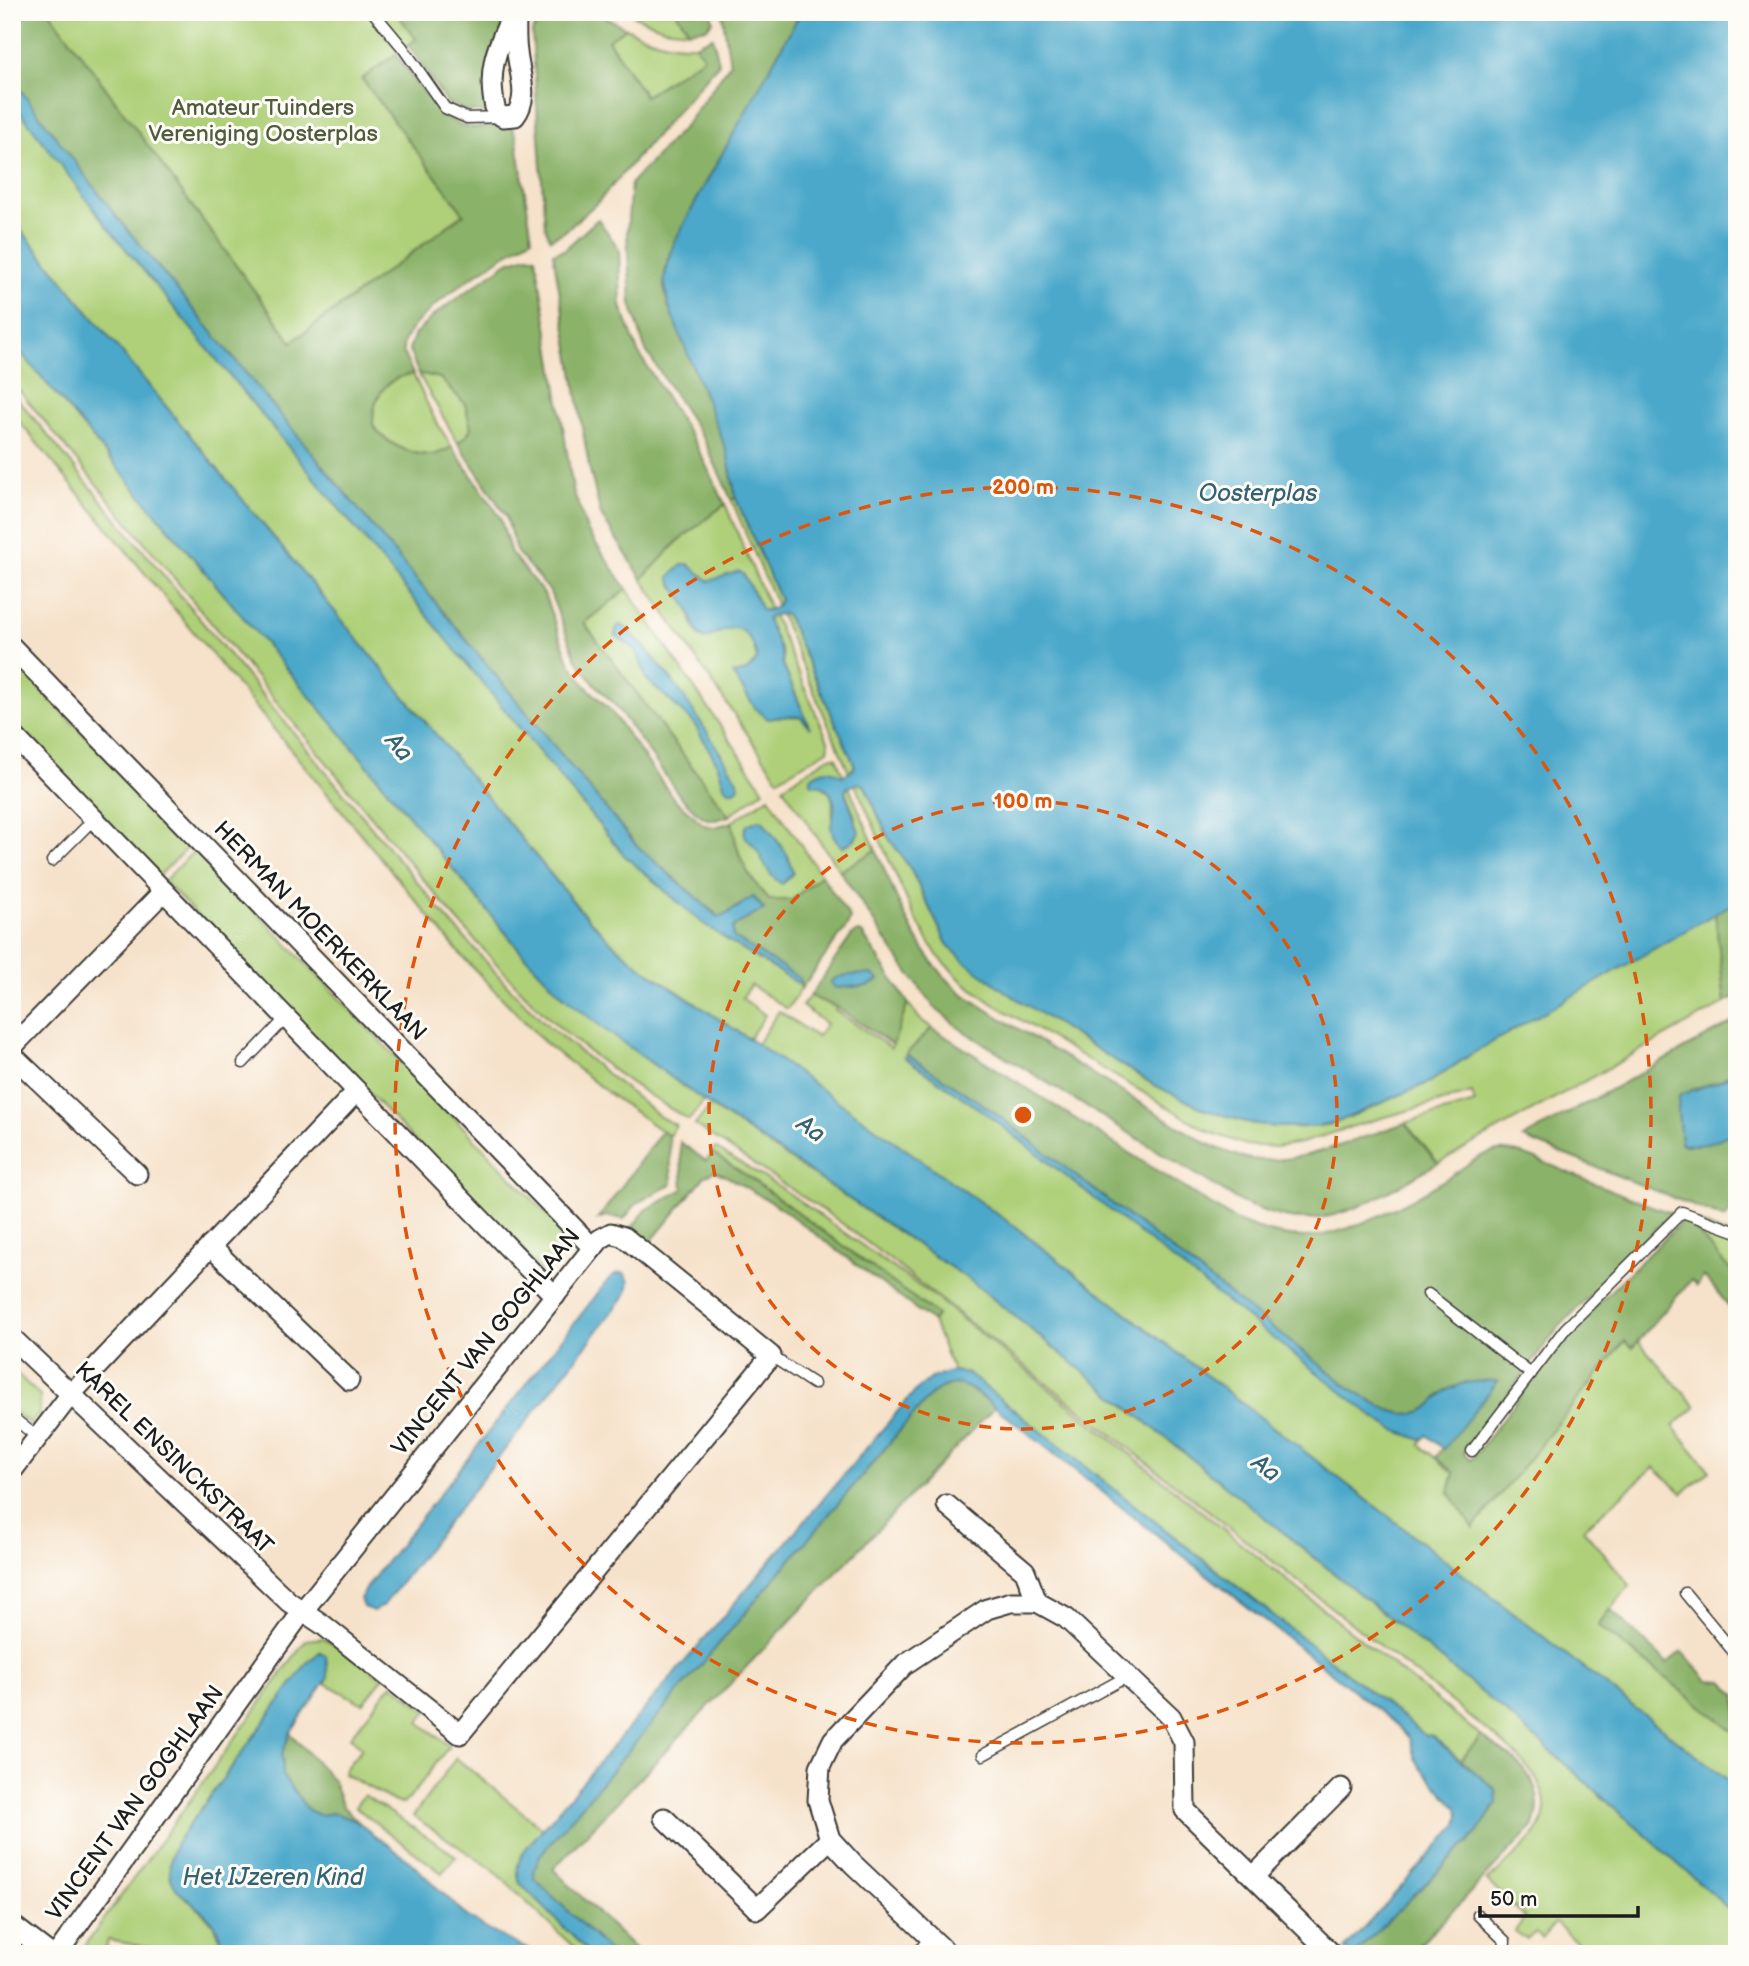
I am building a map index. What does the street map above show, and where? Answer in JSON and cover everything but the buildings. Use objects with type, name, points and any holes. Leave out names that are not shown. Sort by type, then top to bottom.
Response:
[{"type":"street","points":[[515,12],[516,50],[524,95],[521,109],[515,116],[503,117],[496,112],[492,98],[491,68],[501,38],[515,12]]},
{"type":"street","name":"HERMAN MOERKERKLAAN","points":[[12,647],[593,1248]]},
{"type":"street","points":[[12,734],[555,1296]]},
{"type":"street","points":[[12,1047],[164,891]]},
{"type":"street","points":[[12,1055],[137,1174]]},
{"type":"street","points":[[12,1471],[71,1394],[357,1091]]},
{"type":"street","name":"VINCENT VAN GOGHLAAN","points":[[57,1954],[302,1612],[600,1238],[611,1233],[624,1237],[771,1356]]},
{"type":"street","points":[[210,1246],[349,1380]]},
{"type":"street","name":"KAREL ENSINCKSTRAAT","points":[[12,1338],[302,1612]]},
{"type":"street","points":[[302,1612],[322,1624],[460,1734],[771,1356]]},
{"type":"street","points":[[947,1505],[1025,1571],[1037,1602]]},
{"type":"street","points":[[948,1954],[830,1839],[818,1800],[820,1767],[833,1740],[905,1664],[987,1609],[1011,1602],[1037,1602],[1066,1618],[1171,1717],[1184,1742],[1185,1810],[1332,1954]]},
{"type":"street","points":[[1254,1876],[1341,1788]]},
{"type":"street","points":[[664,1818],[757,1909],[830,1839]]},
{"type":"street","points":[[12,1925],[50,1954]]},
{"type":"lane","points":[[373,12],[403,48],[445,108],[467,118],[503,117]]},
{"type":"lane","points":[[52,861],[94,819]]},
{"type":"lane","points":[[243,1063],[286,1018]]},
{"type":"lane","points":[[1472,1451],[1565,1329],[1682,1212],[1737,1232]]},
{"type":"lane","points":[[1428,1294],[1531,1374]]},
{"type":"lane","name":"VINCENT VAN GOGHLAAN","points":[[771,1356],[814,1384]]},
{"type":"lane","points":[[12,1418],[37,1437]]},
{"type":"lane","points":[[1685,1593],[1737,1656]]},
{"type":"lane","points":[[983,1755],[1129,1676]]},
{"type":"lane","points":[[1478,1915],[1505,1941],[1504,1954]]},
{"type":"lane","points":[[916,1954],[930,1938]]},
{"type":"green space","points":[[12,12],[50,12],[292,342],[464,214],[362,79],[396,54],[427,97],[447,117],[468,127],[511,126],[516,135],[532,238],[458,287],[407,335],[403,348],[413,374],[395,379],[382,390],[375,406],[373,425],[398,447],[415,453],[434,455],[452,447],[500,517],[511,553],[544,594],[569,661],[585,685],[610,710],[674,799],[704,825],[715,827],[732,822],[743,864],[769,900],[792,900],[821,875],[850,918],[801,989],[800,979],[733,937],[733,927],[764,909],[754,897],[719,917],[636,845],[116,216],[12,79]]},
{"type":"green space","name":"Amateur Tuinders Vereniging Oosterplas","points":[[49,12],[396,12],[417,39],[362,79],[464,214],[292,342]]},
{"type":"green space","points":[[396,12],[471,12],[487,18],[504,17],[488,113],[467,111],[447,103],[408,45],[416,39]]},
{"type":"green space","points":[[570,12],[597,12],[626,28],[608,40],[645,96],[704,57],[695,45],[713,37],[719,63],[598,202],[564,232],[550,239],[545,226],[532,32],[543,20]]},
{"type":"green space","points":[[640,12],[676,12],[689,31],[663,28],[634,16]]},
{"type":"green space","points":[[676,12],[711,12],[713,21],[707,28],[689,31]]},
{"type":"green space","points":[[722,12],[801,12],[675,241],[666,267],[664,287],[668,305],[727,452],[736,499],[731,499],[704,440],[645,349],[631,303],[627,233],[631,183],[685,126],[730,64]]},
{"type":"green space","points":[[626,28],[659,41],[695,45],[705,57],[645,96],[608,40]]},
{"type":"green space","points":[[12,101],[106,225],[624,855],[700,921],[799,984],[801,989],[787,1009],[751,985],[742,998],[765,1015],[749,1039],[645,970],[612,943],[581,911],[12,219]]},
{"type":"green space","points":[[598,219],[619,249],[621,306],[638,352],[696,445],[725,504],[677,542],[642,579],[601,515],[589,466],[553,253],[564,250]]},
{"type":"green space","points":[[527,256],[536,257],[573,490],[588,532],[627,589],[584,623],[729,816],[707,819],[680,796],[616,706],[592,681],[576,658],[549,590],[516,551],[506,516],[458,443],[471,428],[465,404],[440,378],[418,373],[409,349],[415,334],[434,315],[508,262]]},
{"type":"green space","points":[[12,342],[524,955],[562,995],[604,1029],[704,1101],[689,1120],[617,1073],[566,1033],[524,994],[451,913],[12,382]]},
{"type":"green space","points":[[418,373],[440,378],[465,404],[471,428],[458,443]]},
{"type":"green space","points":[[413,374],[434,418],[452,447],[436,454],[415,453],[398,447],[373,425],[375,406],[382,390],[395,379]]},
{"type":"green space","points":[[12,392],[446,917],[547,1025],[660,1117],[676,1125],[669,1136],[612,1096],[546,1044],[461,955],[12,413]]},
{"type":"green space","points":[[731,499],[736,499],[780,600],[777,606]]},
{"type":"green space","points":[[725,504],[770,609],[762,610],[744,575],[709,581],[688,564],[672,585],[690,609],[692,622],[700,637],[730,628],[742,630],[747,634],[754,646],[757,660],[747,671],[733,674],[768,719],[801,717],[809,726],[767,619],[773,615],[829,743],[828,750],[778,779],[642,579],[677,542]]},
{"type":"green space","points":[[627,589],[764,790],[729,816],[584,623]]},
{"type":"green space","points":[[780,614],[786,614],[855,766],[849,772]]},
{"type":"green space","points":[[12,660],[191,844],[159,876],[12,723]]},
{"type":"green space","points":[[829,757],[836,757],[843,775],[821,784],[832,800],[834,822],[842,847],[855,839],[856,819],[845,791],[849,787],[876,850],[840,871],[783,787]]},
{"type":"green space","points":[[855,784],[865,786],[888,837],[910,868],[947,944],[964,961],[1294,1128],[1333,1124],[1430,1082],[1470,1055],[1715,913],[1725,1003],[1438,1163],[1405,1123],[1475,1103],[1472,1093],[1301,1143],[1276,1147],[1246,1145],[1210,1132],[992,1003],[962,981],[937,955],[915,918]]},
{"type":"green space","points":[[769,797],[821,875],[792,900],[769,900],[743,864],[734,835],[732,822]]},
{"type":"green space","points":[[196,849],[564,1232],[570,1240],[545,1271],[541,1271],[164,881]]},
{"type":"green space","points":[[876,850],[918,940],[941,973],[959,990],[1206,1143],[1242,1157],[1280,1159],[1345,1144],[1405,1123],[1438,1163],[1374,1200],[1321,1218],[1287,1217],[1241,1202],[962,1030],[935,1008],[840,871]]},
{"type":"green space","points":[[1737,901],[1737,997],[1725,1003],[1715,913]]},
{"type":"green space","points":[[862,933],[908,1003],[893,1045],[836,1007],[810,996],[852,935]]},
{"type":"green space","points":[[810,996],[836,1007],[835,1010],[891,1048],[908,1003],[920,1019],[932,1028],[904,1057],[988,1115],[1394,1430],[1422,1440],[1420,1445],[1454,1473],[1449,1492],[1626,1340],[1632,1348],[1638,1341],[1696,1407],[1673,1426],[1710,1471],[1682,1493],[1654,1467],[1583,1529],[1630,1585],[1598,1625],[1737,1734],[1737,1787],[1014,1226],[757,1044],[779,1011],[817,1037],[826,1024],[802,1006]]},
{"type":"green space","points":[[1737,1020],[1737,1069],[1720,1081],[1692,1089],[1685,1145],[1704,1143],[1737,1131],[1737,1205],[1724,1218],[1523,1138]]},
{"type":"green space","points":[[932,1028],[1235,1220],[1270,1233],[1307,1237],[1342,1230],[1381,1215],[1418,1196],[1476,1159],[1498,1151],[1529,1156],[1671,1213],[1559,1327],[1464,1453],[1471,1460],[1571,1330],[1685,1218],[1737,1278],[1737,1316],[1704,1276],[1697,1286],[1691,1280],[1632,1348],[1625,1341],[1473,1528],[1449,1492],[1454,1473],[1436,1457],[1498,1381],[1447,1391],[1431,1406],[1413,1414],[1384,1408],[1350,1388],[991,1110],[906,1054]]},
{"type":"green space","points":[[710,1106],[971,1281],[1506,1712],[1737,1916],[1737,1954],[1590,1954],[1555,1923],[1542,1938],[1535,1932],[1527,1940],[1515,1931],[1525,1917],[1487,1881],[1528,1843],[1538,1830],[1544,1815],[1545,1801],[1541,1787],[1523,1762],[1489,1732],[889,1259],[836,1219],[695,1125]]},
{"type":"green space","points":[[662,1131],[669,1136],[672,1184],[637,1203],[624,1219],[606,1216],[598,1219]]},
{"type":"green space","points":[[680,1142],[706,1161],[712,1153],[749,1177],[937,1315],[933,1322],[778,1206],[714,1171],[705,1176],[649,1244],[629,1231],[646,1210],[683,1189]]},
{"type":"green space","points":[[715,1148],[780,1187],[936,1298],[1481,1736],[1461,1760],[1431,1735],[1426,1736],[975,1379],[966,1373],[953,1371],[933,1322],[937,1315],[749,1177],[712,1153]]},
{"type":"green space","points":[[1697,1222],[1735,1238],[1737,1278],[1693,1228]]},
{"type":"green space","points":[[12,1369],[40,1396],[39,1413],[30,1424],[12,1410]]},
{"type":"green space","points":[[954,1383],[966,1386],[995,1407],[553,1869],[640,1954],[612,1954],[535,1879],[534,1871],[540,1855],[926,1400],[934,1391]]},
{"type":"green space","points":[[1610,1609],[1667,1663],[1682,1651],[1708,1680],[1723,1681],[1737,1695],[1737,1734],[1598,1625]]},
{"type":"green space","points":[[324,1638],[383,1678],[363,1704],[325,1683],[328,1678],[320,1652],[308,1662],[176,1843],[180,1893],[214,1926],[219,1934],[223,1954],[183,1954],[108,1940],[105,1954],[79,1954],[306,1640]]},
{"type":"green space","points":[[392,1684],[427,1711],[419,1722],[449,1746],[409,1799],[403,1803],[395,1802],[344,1774],[362,1748],[350,1737]]},
{"type":"green space","points":[[290,1733],[333,1780],[343,1807],[367,1830],[354,1820],[334,1813],[319,1815],[308,1810],[283,1776],[282,1755]]},
{"type":"green space","points":[[1481,1736],[1517,1762],[1533,1783],[1538,1810],[1534,1826],[1411,1954],[1354,1954],[1477,1833],[1496,1790],[1461,1760]]},
{"type":"green space","points":[[456,1758],[543,1829],[527,1847],[520,1860],[520,1883],[590,1954],[581,1954],[492,1869],[413,1816]]},
{"type":"green space","points":[[364,1795],[456,1856],[442,1873],[355,1807]]},
{"type":"water","name":"Oosterplas","points":[[801,12],[1737,12],[1737,901],[1470,1055],[1430,1082],[1333,1124],[1274,1127],[1249,1123],[1206,1110],[1154,1085],[1006,992],[964,961],[947,944],[910,868],[888,837],[865,786],[859,783],[845,791],[859,832],[852,841],[842,847],[831,828],[834,813],[832,796],[822,786],[810,781],[812,776],[827,770],[842,776],[855,766],[786,614],[773,615],[767,619],[810,728],[801,717],[768,719],[755,708],[733,674],[747,671],[757,660],[751,640],[736,628],[704,639],[669,577],[683,564],[688,564],[709,581],[739,571],[744,575],[762,610],[773,608],[780,600],[736,499],[727,452],[668,305],[664,278],[675,241]]},
{"type":"water","points":[[12,79],[116,216],[636,845],[718,917],[753,897],[764,909],[733,927],[733,937],[800,979],[799,984],[700,921],[624,855],[106,225],[12,101]]},
{"type":"water","name":"Aa","points":[[12,219],[581,911],[612,943],[645,970],[757,1044],[1014,1226],[1737,1787],[1737,1916],[1506,1712],[971,1281],[704,1101],[604,1029],[562,995],[524,955],[12,342]]},
{"type":"water","points":[[620,625],[651,654],[691,707],[738,781],[739,787],[735,791],[729,791],[724,786],[717,763],[693,722],[646,679],[633,648],[615,635]]},
{"type":"water","points":[[758,820],[763,821],[787,854],[793,873],[782,884],[769,872],[745,835],[747,825]]},
{"type":"water","points":[[872,974],[879,980],[868,986],[836,988],[831,981],[845,976]]},
{"type":"water","points":[[906,1054],[991,1110],[1350,1388],[1375,1403],[1393,1411],[1411,1414],[1427,1409],[1454,1387],[1498,1381],[1444,1449],[1427,1435],[1422,1440],[1394,1430],[1375,1418],[988,1115],[904,1057]]},
{"type":"water","points":[[1737,1069],[1737,1131],[1702,1144],[1681,1143],[1679,1096],[1717,1082]]},
{"type":"water","points":[[624,1273],[629,1281],[627,1293],[383,1606],[373,1611],[363,1607],[360,1599],[365,1589],[609,1279],[615,1274]]},
{"type":"water","points":[[953,1371],[966,1373],[975,1379],[1426,1736],[1430,1735],[1496,1790],[1497,1803],[1477,1833],[1354,1954],[1345,1949],[1457,1825],[1457,1808],[1421,1768],[1409,1738],[1397,1725],[986,1400],[969,1388],[953,1384],[936,1391],[926,1400],[540,1855],[534,1871],[535,1879],[612,1954],[590,1954],[520,1883],[518,1864],[527,1847],[915,1391],[931,1378]]},
{"type":"water","name":"Het IJzeren Kind","points":[[320,1652],[326,1655],[328,1678],[290,1733],[282,1755],[283,1776],[308,1810],[319,1815],[334,1813],[354,1820],[407,1859],[467,1916],[488,1930],[537,1954],[223,1952],[218,1930],[174,1885],[170,1874],[170,1861],[176,1843],[308,1662]]}]
